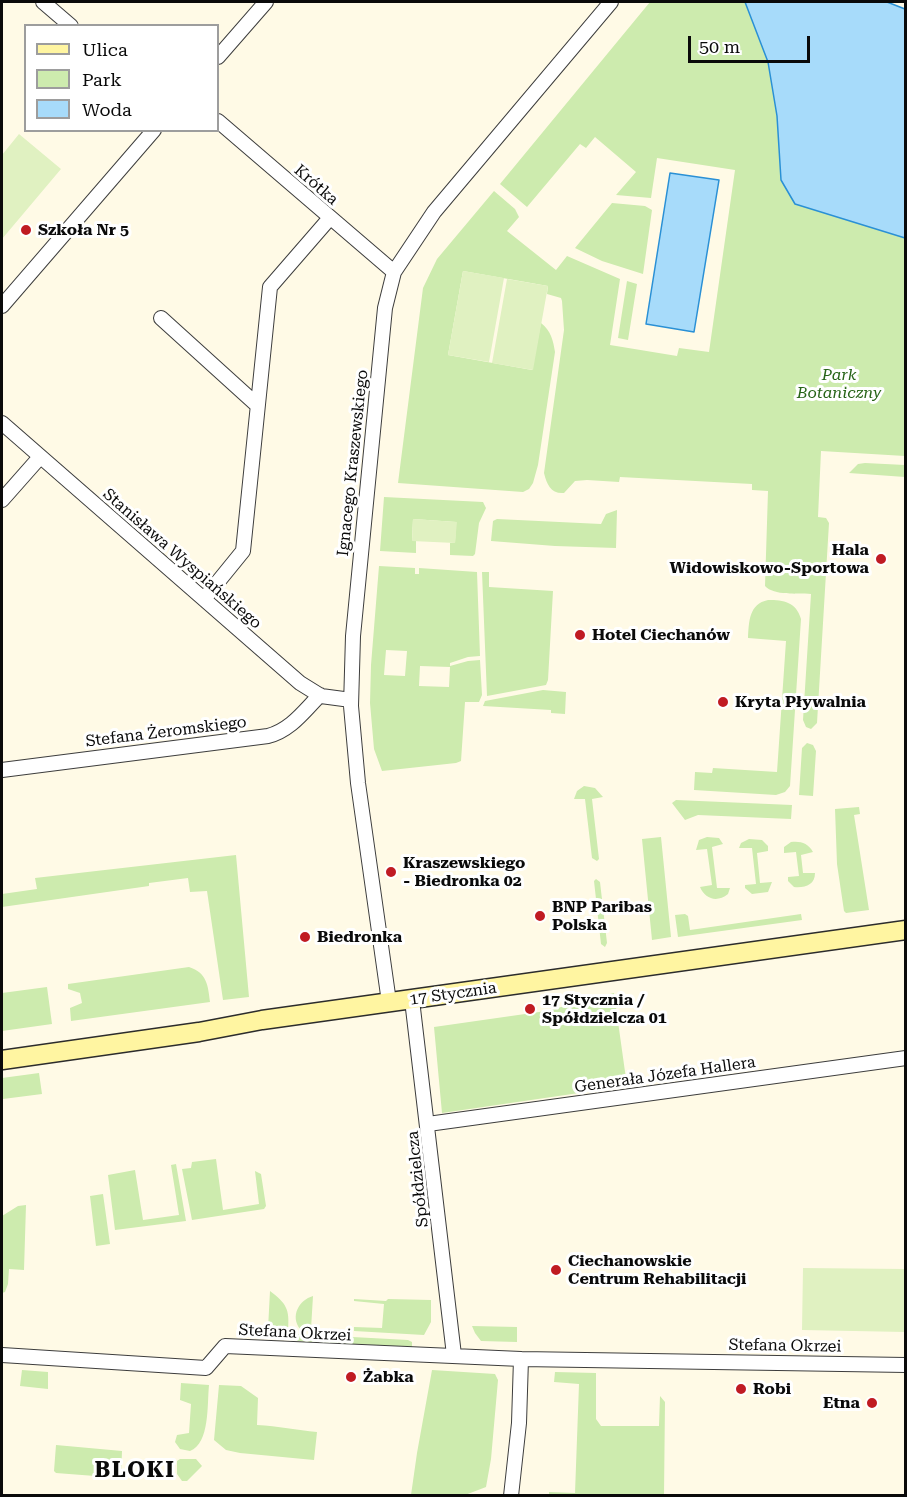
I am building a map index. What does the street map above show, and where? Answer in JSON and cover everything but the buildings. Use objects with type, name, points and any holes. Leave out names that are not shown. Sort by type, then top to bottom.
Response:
[{"type":"street","points":[[43,2],[69,24]]},
{"type":"street","points":[[219,56],[266,2]]},
{"type":"street","name":"Ignacego Kraszewskiego","points":[[389,1002],[357,772],[351,700],[353,636],[385,308],[394,273],[414,239],[434,212],[611,2]]},
{"type":"street","name":"Krótka","points":[[219,122],[394,273]]},
{"type":"street","points":[[2,306],[152,132]]},
{"type":"street","points":[[204,599],[243,551],[270,287],[329,219]]},
{"type":"street","points":[[161,318],[257,405]]},
{"type":"street","name":"Stanisława Wyspiańskiego","points":[[2,423],[300,683],[320,695],[351,700]]},
{"type":"street","points":[[2,500],[40,457]]},
{"type":"street","name":"Stefana Żeromskiego","points":[[2,770],[268,736],[288,728],[320,695]]},
{"type":"street","name":"17 Stycznia","points":[[2,1060],[389,1002],[906,930]]},
{"type":"street","name":"Spółdzielcza","points":[[412,1000],[454,1355]]},
{"type":"street","name":"Generała Józefa Hallera","points":[[428,1124],[906,1058]]},
{"type":"street","name":"Stefana Okrzei","points":[[2,1355],[206,1368],[225,1346],[521,1359],[906,1365]]},
{"type":"street","points":[[511,1496],[519,1423],[521,1359]]},
{"type":"green space","name":"Park Botaniczny","points":[[650,2],[750,2],[905,232],[905,456],[821,451],[818,517],[826,518],[829,523],[817,723],[811,729],[806,727],[803,720],[811,594],[780,593],[765,586],[768,491],[752,490],[752,484],[620,477],[619,482],[575,481],[564,493],[556,492],[548,485],[544,473],[564,330],[561,298],[547,294],[548,286],[463,271],[448,355],[532,370],[541,323],[549,333],[555,352],[538,465],[529,489],[523,492],[398,483],[423,288],[437,259],[494,191],[515,209],[519,217],[507,231],[556,270],[567,256],[620,279],[610,345],[677,356],[679,348],[709,352],[735,170],[657,158],[651,198],[616,195],[636,172],[595,137],[586,148],[580,144],[527,207],[500,184]]},
{"type":"green space","points":[[19,134],[61,169],[2,239],[2,155]]},
{"type":"green space","points":[[612,203],[645,206],[652,210],[643,274],[602,261],[575,248]]},
{"type":"green space","points":[[463,271],[504,278],[489,362],[448,355]]},
{"type":"green space","points":[[507,279],[548,286],[533,370],[492,363]]},
{"type":"green space","points":[[627,281],[637,284],[628,340],[618,338]]},
{"type":"green space","points":[[858,464],[905,465],[905,477],[849,473]]},
{"type":"green space","points":[[384,497],[483,502],[486,508],[479,523],[475,554],[473,556],[450,555],[450,543],[455,543],[456,522],[413,519],[412,540],[416,541],[416,553],[380,551]]},
{"type":"green space","points":[[617,510],[616,548],[491,541],[493,521],[497,519],[601,524],[606,514]]},
{"type":"green space","points":[[413,519],[457,522],[455,543],[412,541]]},
{"type":"green space","points":[[379,566],[415,568],[415,574],[419,574],[419,568],[477,572],[480,656],[450,663],[450,666],[480,660],[482,695],[479,702],[465,702],[461,761],[382,771],[374,749],[370,703]],"holes":[[[386,650],[407,651],[405,676],[384,675]],[[420,666],[450,667],[449,687],[419,686]]]},
{"type":"green space","points":[[482,572],[489,572],[489,587],[553,591],[546,685],[487,696]]},
{"type":"green space","points":[[768,600],[789,603],[799,613],[801,619],[790,786],[785,792],[776,795],[694,790],[695,772],[712,773],[713,768],[777,772],[786,641],[748,638],[751,614],[757,605]]},
{"type":"green space","points":[[543,690],[566,692],[565,714],[551,713],[551,710],[483,706],[485,701]]},
{"type":"green space","points":[[807,743],[813,745],[816,751],[813,796],[799,795],[802,748]]},
{"type":"green space","points":[[584,786],[595,788],[603,797],[592,799],[599,859],[597,861],[592,858],[585,799],[574,799],[577,791]]},
{"type":"green space","points":[[676,800],[792,805],[791,819],[698,815],[685,820],[672,803]]},
{"type":"green space","points":[[859,807],[860,814],[854,815],[869,910],[846,913],[837,864],[835,809]]},
{"type":"green space","points":[[661,837],[671,937],[652,940],[642,839]]},
{"type":"green space","points":[[707,837],[719,838],[723,844],[712,847],[717,888],[730,888],[728,894],[716,899],[708,897],[700,887],[712,885],[707,849],[696,850],[699,840]]},
{"type":"green space","points":[[749,839],[762,840],[768,846],[768,851],[757,853],[760,883],[772,882],[768,892],[752,894],[745,888],[745,885],[756,884],[752,848],[739,848],[741,843]]},
{"type":"green space","points":[[791,842],[804,843],[813,852],[801,855],[803,873],[815,873],[811,883],[802,887],[794,887],[788,881],[788,877],[799,876],[796,852],[784,853],[784,847]]},
{"type":"green space","points":[[236,855],[249,997],[223,1000],[207,891],[190,892],[188,878],[149,883],[149,886],[2,907],[2,894],[37,889],[35,878]]},
{"type":"green space","points":[[596,879],[600,882],[607,943],[605,947],[601,944],[594,881]]},
{"type":"green space","points":[[801,914],[802,920],[678,937],[675,915],[688,916],[690,930]]},
{"type":"green space","points":[[189,967],[203,976],[210,1002],[71,1021],[70,1008],[82,1003],[80,993],[68,989],[68,984]]},
{"type":"green space","points":[[47,987],[52,1024],[2,1031],[2,993]]},
{"type":"green space","points":[[614,993],[627,1086],[442,1113],[434,1027],[546,1011]]},
{"type":"green space","points":[[39,1073],[42,1094],[3,1099],[2,1078]]},
{"type":"green space","points":[[216,1159],[223,1210],[259,1204],[255,1171],[261,1174],[266,1206],[264,1209],[192,1220],[182,1169],[191,1168],[192,1162]]},
{"type":"green space","points":[[176,1164],[186,1221],[115,1230],[108,1175],[135,1170],[143,1220],[179,1215],[171,1165]]},
{"type":"green space","points":[[103,1194],[110,1244],[96,1246],[90,1196]]},
{"type":"green space","points":[[26,1205],[24,1270],[9,1269],[8,1284],[5,1292],[2,1293],[2,1216],[18,1206]]},
{"type":"green space","points":[[803,1268],[905,1269],[905,1332],[802,1330]]},
{"type":"green space","points":[[270,1291],[286,1307],[288,1330],[268,1329]]},
{"type":"green space","points":[[313,1296],[311,1329],[300,1329],[296,1314],[300,1305]]},
{"type":"green space","points":[[354,1299],[431,1300],[431,1322],[424,1335],[354,1331],[354,1327],[382,1328],[384,1304],[354,1301]]},
{"type":"green space","points":[[472,1326],[517,1327],[517,1342],[481,1341]]},
{"type":"green space","points":[[297,1334],[408,1340],[412,1342],[412,1347],[297,1341]]},
{"type":"green space","points":[[22,1370],[48,1372],[48,1389],[20,1386]]},
{"type":"green space","points":[[432,1370],[495,1374],[498,1380],[491,1459],[486,1487],[465,1495],[411,1495]]},
{"type":"green space","points":[[555,1372],[596,1373],[596,1419],[601,1426],[659,1426],[660,1396],[665,1402],[664,1495],[549,1495],[549,1492],[575,1493],[579,1384],[554,1382]]},
{"type":"green space","points":[[181,1383],[209,1385],[204,1432],[196,1447],[190,1451],[180,1449],[175,1442],[177,1435],[189,1433],[191,1404],[180,1400]]},
{"type":"green space","points":[[219,1385],[241,1386],[258,1398],[257,1425],[317,1432],[314,1460],[226,1450],[214,1440]]},
{"type":"green space","points":[[56,1445],[122,1451],[121,1478],[56,1473],[54,1471]]},
{"type":"green space","points":[[196,1459],[202,1466],[187,1481],[182,1481],[177,1474],[177,1461]]},
{"type":"water","points":[[745,2],[887,2],[905,9],[905,238],[795,204],[781,180],[777,116],[768,62]]},
{"type":"water","points":[[670,173],[719,180],[694,332],[646,324]]},
{"type":"place","name":"Szkoła Nr 5","points":[[26,230]]},
{"type":"place","name":"Hala Widowiskowo-Sportowa","points":[[881,559]]},
{"type":"place","name":"Hotel Ciechanów","points":[[580,635]]},
{"type":"place","name":"Kryta Pływalnia","points":[[723,702]]},
{"type":"place","name":"Kraszewskiego - Biedronka 02","points":[[391,872]]},
{"type":"place","name":"BNP Paribas Polska","points":[[540,916]]},
{"type":"place","name":"Biedronka","points":[[305,937]]},
{"type":"place","name":"17 Stycznia / Spółdzielcza 01","points":[[530,1009]]},
{"type":"place","name":"Ciechanowskie Centrum Rehabilitacji","points":[[556,1270]]},
{"type":"place","name":"Żabka","points":[[351,1377]]},
{"type":"place","name":"Robi","points":[[741,1389]]},
{"type":"place","name":"Etna","points":[[872,1403]]},
{"type":"district","name":"BLOKI","points":[[135,1471]]}]
